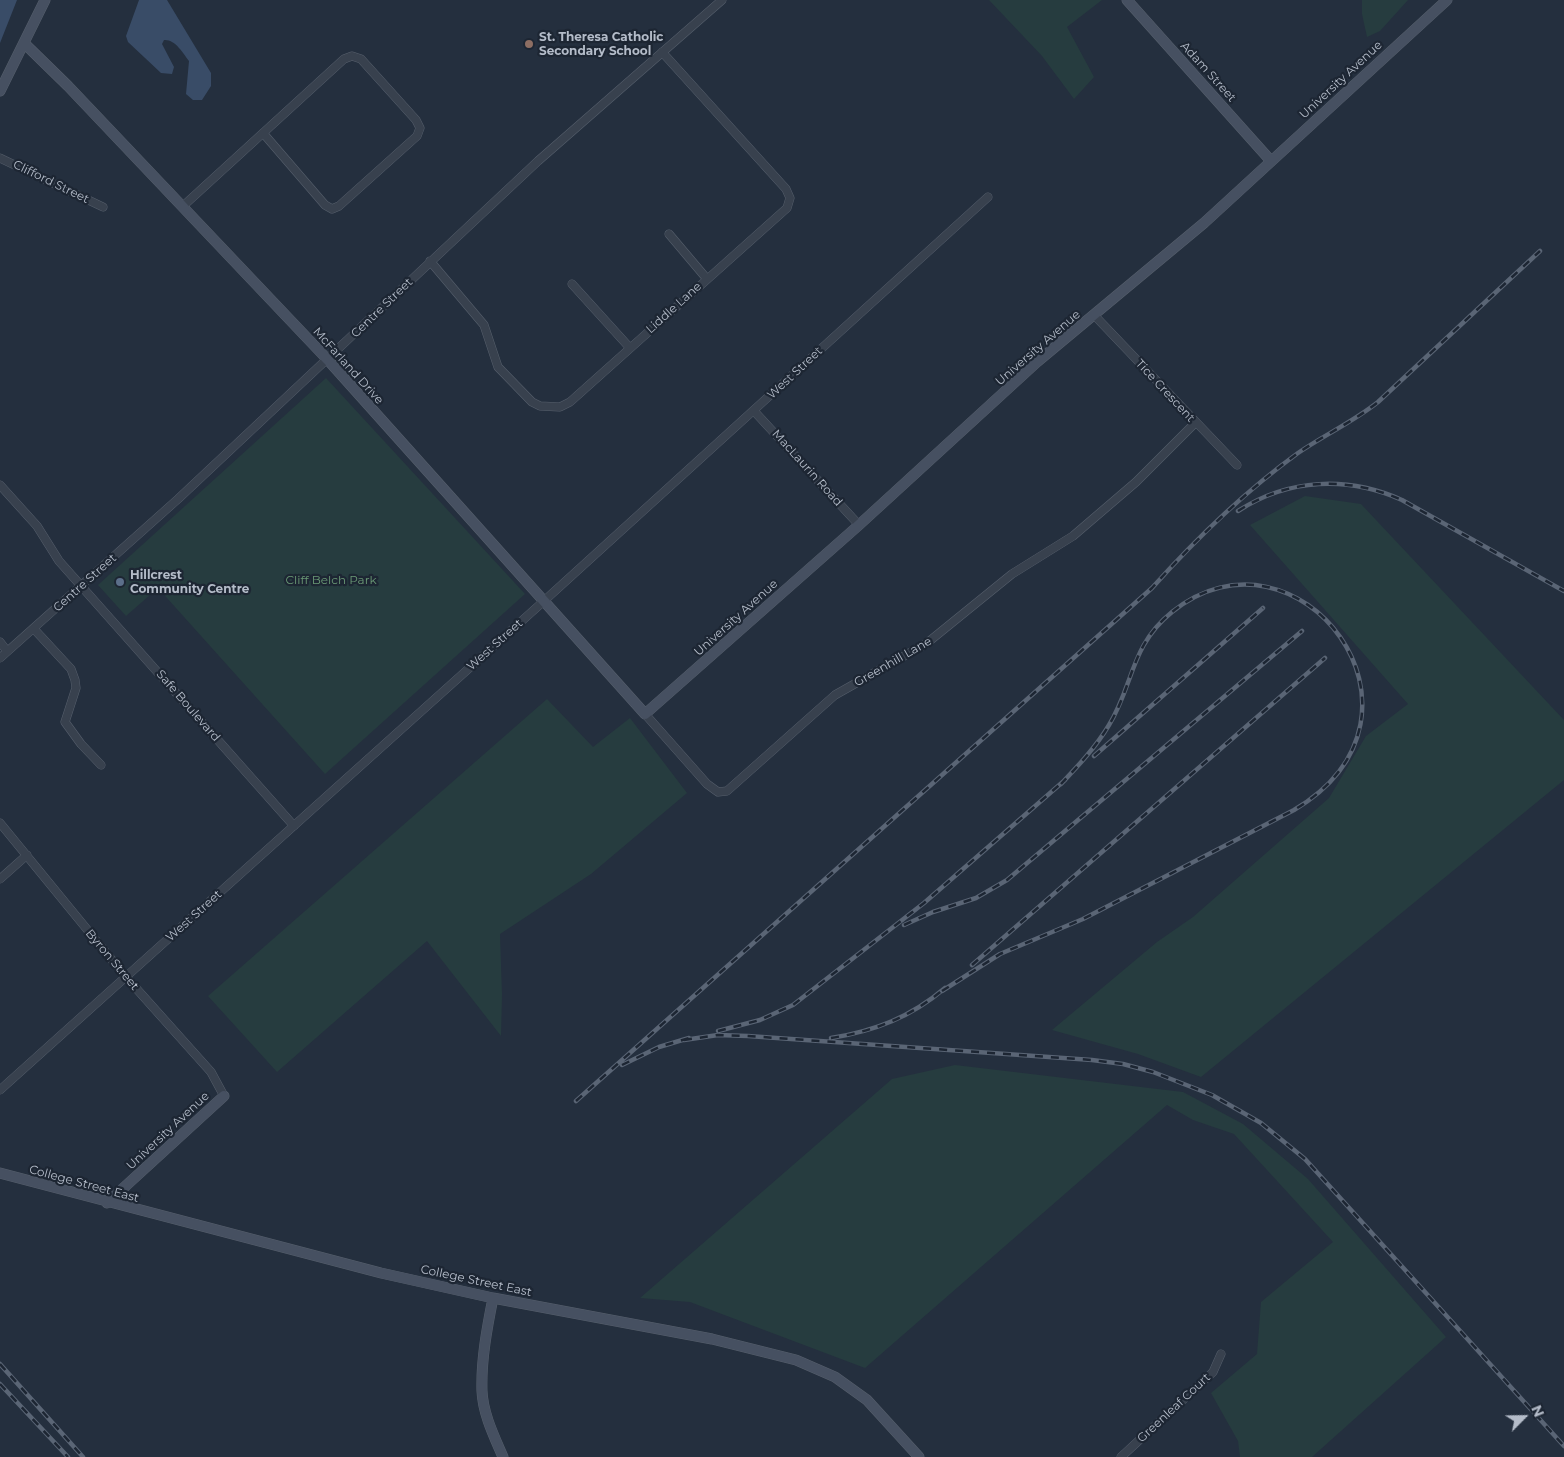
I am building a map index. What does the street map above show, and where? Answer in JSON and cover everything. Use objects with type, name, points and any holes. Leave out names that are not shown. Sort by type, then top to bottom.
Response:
[{"type":"street","points":[[0,91],[45,0]]},
{"type":"street","name":"Centre Street","points":[[0,658],[328,360],[538,161],[722,0]]},
{"type":"street","name":"Adam Street","points":[[1126,0],[1271,162]]},
{"type":"street","name":"University Avenue","points":[[645,714],[859,525],[1037,362],[1095,316],[1204,223],[1447,0]]},
{"type":"street","name":"McFarland Drive","points":[[24,43],[328,360],[545,600],[645,714]]},
{"type":"street","name":"Liddle Lane","points":[[430,262],[484,325],[498,367],[532,402],[540,406],[560,407],[570,402],[787,208],[790,198],[786,189],[662,52]]},
{"type":"street","points":[[182,207],[344,58],[352,56],[361,59],[416,120],[420,128],[417,136],[339,206],[332,209],[325,205],[263,133]]},
{"type":"street","name":"Clifford Street","points":[[0,158],[103,207]]},
{"type":"street","name":"West Street","points":[[0,1090],[545,600],[988,197]]},
{"type":"street","points":[[669,234],[707,278]]},
{"type":"street","points":[[572,284],[630,348]]},
{"type":"street","name":"Tice Crescent","points":[[1095,316],[1237,465]]},
{"type":"street","name":"MacLaurin Road","points":[[754,411],[859,525]]},
{"type":"street","name":"Greenhill Lane","points":[[645,714],[706,784],[718,792],[727,791],[835,696],[927,643],[1012,574],[1073,536],[1136,482],[1195,423]]},
{"type":"street","name":"Safe Boulevard","points":[[0,485],[37,526],[52,552],[294,826]]},
{"type":"street","points":[[34,628],[71,669],[76,688],[65,722],[81,744],[101,765]]},
{"type":"street","points":[[0,642],[7,652]]},
{"type":"street","name":"Byron Street","points":[[0,823],[126,977],[210,1072],[220,1085],[224,1096]]},
{"type":"street","points":[[0,879],[27,855]]},
{"type":"street","name":"University Avenue","points":[[107,1203],[224,1096]]},
{"type":"street","name":"College Street East","points":[[0,1174],[381,1274],[492,1298],[712,1339],[796,1360],[835,1377],[867,1400],[919,1457]]},
{"type":"street","points":[[492,1298],[486,1334],[482,1392],[490,1427],[503,1457]]},
{"type":"street","name":"Greenleaf Court","points":[[1121,1457],[1213,1372],[1221,1354]]},
{"type":"green space","points":[[989,0],[1102,0],[1067,27],[1094,77],[1074,99],[1042,56]]},
{"type":"green space","points":[[1362,0],[1408,0],[1380,31],[1367,37],[1362,14]]},
{"type":"green space","name":"Cliff Belch Park","points":[[326,378],[525,594],[325,774],[158,588],[126,616],[98,585]]},
{"type":"green space","points":[[1305,496],[1361,504],[1564,720],[1564,780],[1201,1077],[1138,1054],[1052,1030],[1157,942],[1193,917],[1329,798],[1366,736],[1408,704],[1250,525]]},
{"type":"green space","points":[[547,699],[593,747],[630,718],[687,793],[591,874],[500,934],[501,1036],[427,941],[277,1072],[208,996]]},
{"type":"green space","points":[[955,1065],[1183,1092],[1243,1124],[1308,1179],[1446,1337],[1312,1457],[1240,1457],[1238,1441],[1211,1393],[1257,1354],[1261,1302],[1333,1242],[1234,1134],[1193,1120],[1167,1105],[865,1368],[690,1302],[640,1298],[892,1079]]},
{"type":"water","points":[[0,0],[17,0],[0,43]]},
{"type":"water","points":[[139,0],[167,0],[211,73],[211,86],[202,100],[193,100],[186,94],[189,61],[175,44],[164,40],[162,44],[174,67],[172,74],[161,73],[128,42],[126,36]]},
{"type":"railway","points":[[576,1101],[1152,588],[1185,552],[1240,500],[1298,453],[1359,416],[1378,402],[1540,251]]},
{"type":"railway","points":[[1238,511],[1257,500],[1278,492],[1319,484],[1340,484],[1382,492],[1402,500],[1564,591]]},
{"type":"railway","points":[[942,991],[1000,954],[1083,919],[1294,810],[1340,770],[1360,724],[1359,679],[1340,637],[1308,605],[1266,587],[1220,588],[1172,612],[1158,625],[1140,652],[1117,710],[1109,725],[1093,749],[1061,784]]},
{"type":"railway","points":[[1094,756],[1263,608]]},
{"type":"railway","points":[[904,925],[933,912],[976,898],[1007,880],[1302,631]]},
{"type":"railway","points":[[972,965],[1325,658]]},
{"type":"railway","points":[[718,1031],[760,1020],[793,1005],[924,903],[1065,780]]},
{"type":"railway","points":[[831,1038],[877,1027],[906,1015],[945,988]]},
{"type":"railway","points":[[684,1040],[718,1035],[748,1036],[1092,1060],[1123,1064],[1153,1072],[1212,1095],[1261,1123],[1305,1159],[1564,1446]]},
{"type":"railway","points":[[622,1065],[659,1047],[689,1038]]},
{"type":"railway","points":[[0,1364],[83,1457]]},
{"type":"railway","points":[[0,1384],[68,1457]]},
{"type":"place","name":"St. Theresa Catholic Secondary School","points":[[529,44]]},
{"type":"place","name":"Hillcrest Community Centre","points":[[120,582]]}]
